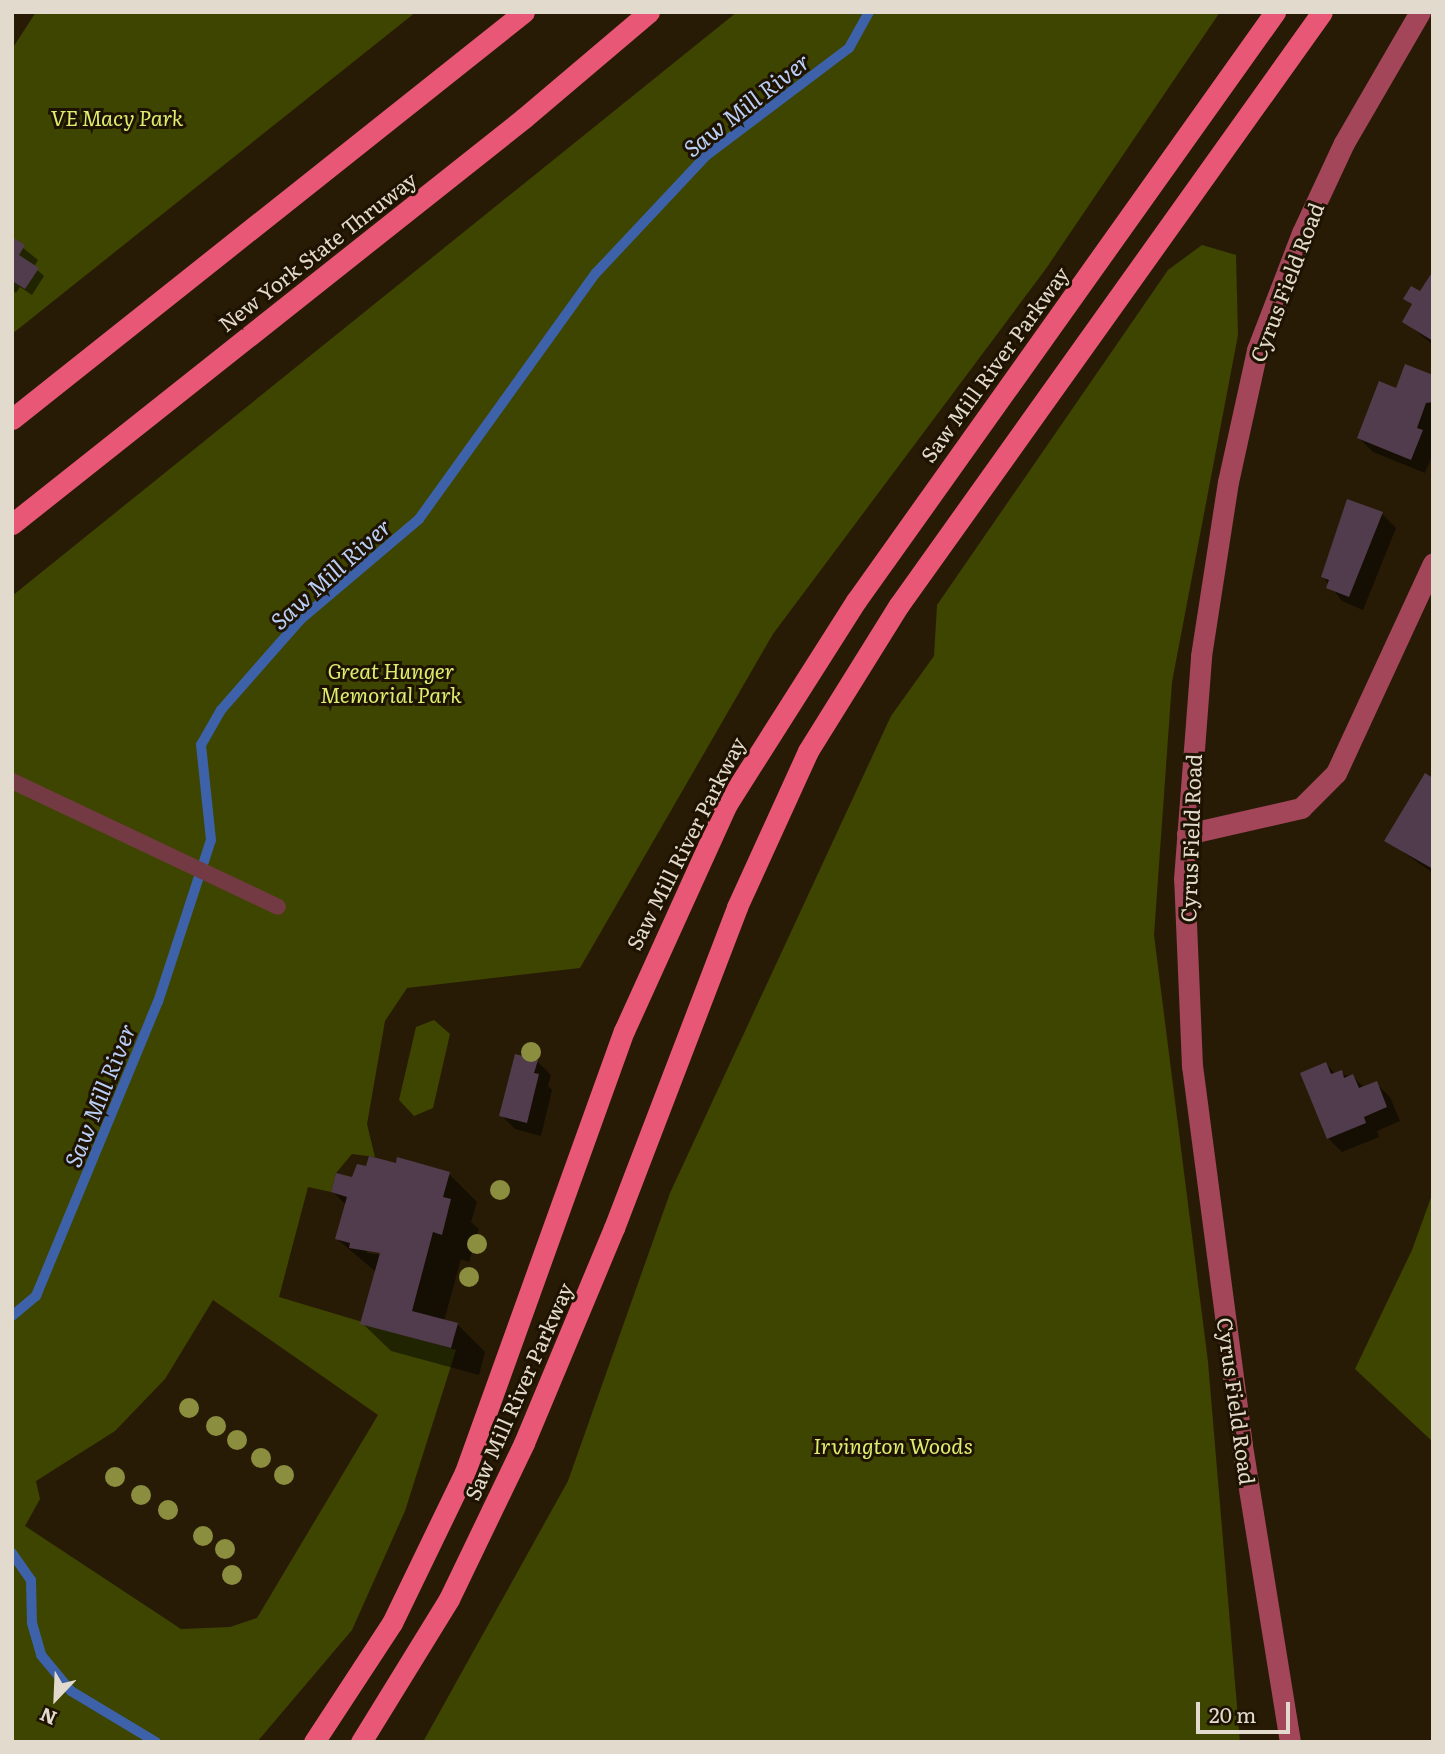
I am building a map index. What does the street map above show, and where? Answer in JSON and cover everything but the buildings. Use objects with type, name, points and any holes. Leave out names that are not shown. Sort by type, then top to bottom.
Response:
[{"type":"highway","points":[[12,419],[524,12]]},
{"type":"highway","name":"New York State Thruway","points":[[12,524],[524,118],[649,12]]},
{"type":"highway","name":"Saw Mill River Parkway","points":[[314,1742],[392,1623],[465,1472],[620,1043],[670,922],[727,804],[856,601],[1275,12]]},
{"type":"highway","name":"Saw Mill River Parkway","points":[[361,1742],[443,1609],[524,1443],[600,1264],[737,907],[808,751],[899,605],[1322,12]]},
{"type":"street","name":"Cyrus Field Road","points":[[1290,1742],[1242,1445],[1192,1066],[1184,879],[1200,656],[1228,482],[1257,350],[1302,233],[1344,143],[1420,12]]},
{"type":"street","points":[[1187,834],[1301,808],[1336,773],[1433,563]]},
{"type":"lane","points":[[12,781],[278,907]]},
{"type":"green space","name":"VE Macy Park","points":[[36,12],[416,12],[12,334],[12,49]]},
{"type":"green space","name":"Great Hunger Memorial Park","points":[[737,12],[1220,12],[1045,270],[773,634],[580,968],[407,988],[385,1021],[367,1124],[375,1157],[352,1154],[336,1173],[331,1192],[308,1187],[279,1297],[456,1350],[405,1511],[352,1630],[257,1742],[12,1742],[12,596]],"holes":[[[213,1300],[378,1415],[257,1618],[230,1627],[181,1629],[25,1526],[40,1499],[36,1481],[115,1431],[165,1379]]]},
{"type":"green space","name":"Irvington Woods","points":[[1202,245],[1236,255],[1238,335],[1172,682],[1154,935],[1208,1362],[1240,1742],[423,1742],[568,1481],[670,1193],[891,716],[934,656],[937,605],[1168,270]]},
{"type":"green space","points":[[434,1020],[450,1034],[433,1108],[414,1116],[399,1100],[416,1027]]},
{"type":"green space","points":[[1433,1192],[1433,1442],[1355,1369],[1412,1250]]},
{"type":"waterway","name":"Saw Mill River","points":[[12,1316],[36,1296],[158,1002],[211,840],[201,745],[221,710],[300,620],[419,519],[596,273],[707,155],[849,48],[869,12]]},
{"type":"waterway","points":[[12,1553],[31,1580],[32,1623],[41,1655],[71,1691],[156,1742]]}]
